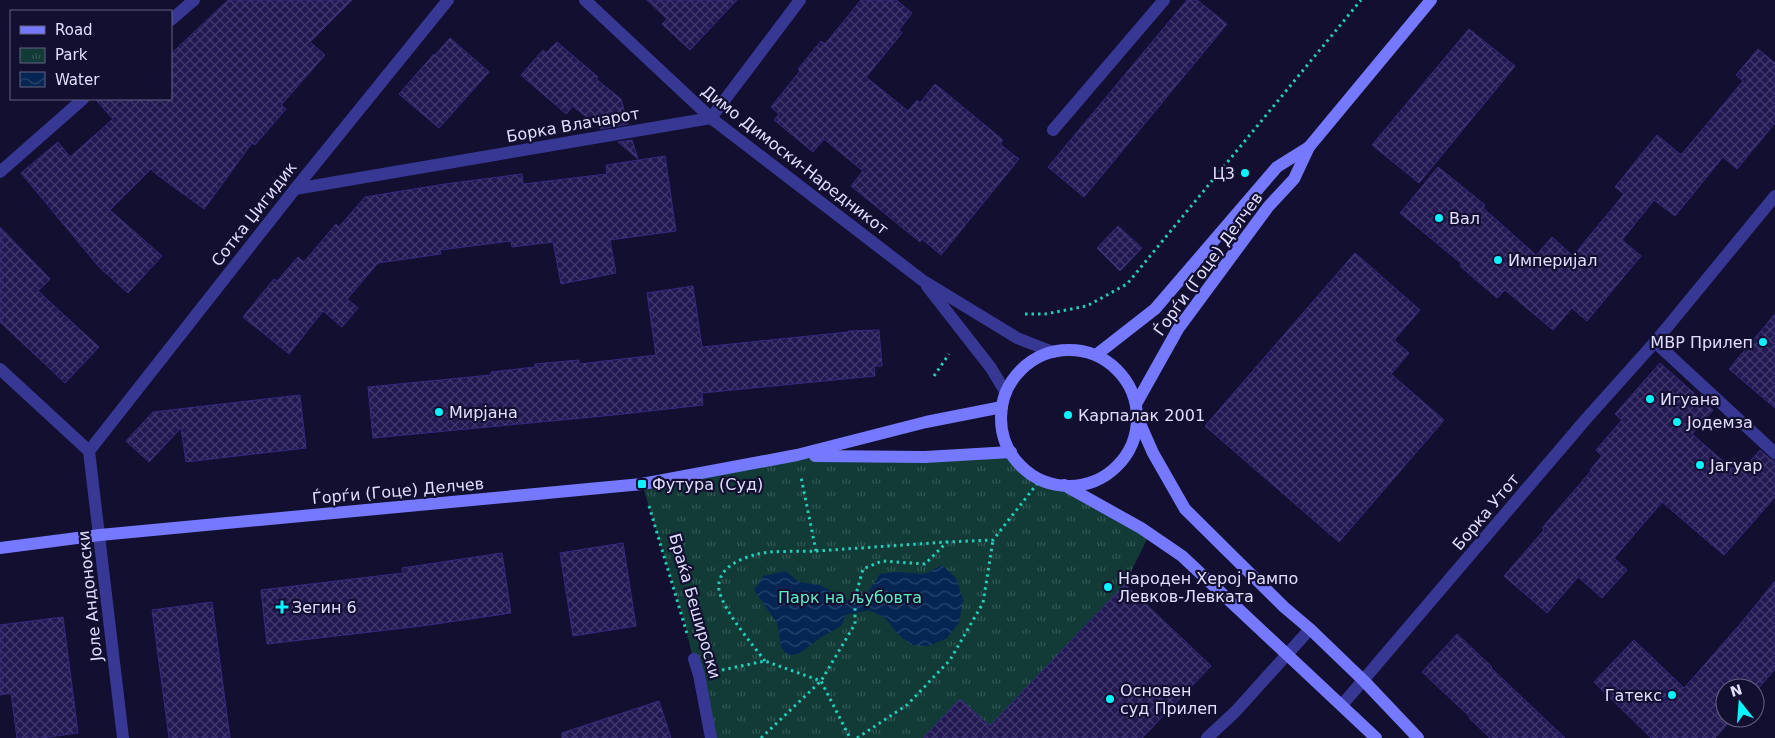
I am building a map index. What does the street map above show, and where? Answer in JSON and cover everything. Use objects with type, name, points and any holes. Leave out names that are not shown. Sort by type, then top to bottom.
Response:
[{"type":"main road","name":"Ѓорѓи (Гоце) Делчев","points":[[1136,404],[1178,329],[1268,207],[1294,179],[1309,146],[1432,0]]},
{"type":"main road","name":"Ѓорѓи (Гоце) Делчев","points":[[1096,355],[1155,309],[1277,167],[1309,146]]},
{"type":"main road","points":[[1138,419],[1134,441],[1123,460],[1107,475],[1087,484],[1064,485],[1040,480],[1024,468],[1011,452],[1004,438],[1002,407],[1006,393],[1014,378],[1025,366],[1039,357],[1067,350],[1082,351],[1096,355],[1114,366],[1128,383],[1136,404],[1138,419],[1153,453],[1185,509],[1284,607],[1310,629],[1364,681],[1418,738]]},
{"type":"main road","name":"Ѓорѓи (Гоце) Делчев","points":[[0,548],[100,535],[642,484],[797,456],[926,422],[1002,407]]},
{"type":"main road","name":"Ѓорѓи (Гоце) Делчев","points":[[797,456],[925,457],[1011,452]]},
{"type":"main road","points":[[1064,485],[1140,528],[1182,556],[1376,738]]},
{"type":"street","points":[[172,19],[194,0]]},
{"type":"street","name":"Сотка Џигидик","points":[[89,451],[295,189],[448,0]]},
{"type":"street","name":"Димо Димоски-Наредникот","points":[[585,0],[711,118],[922,280],[1017,338],[1053,352]]},
{"type":"street","points":[[711,118],[800,0]]},
{"type":"street","points":[[1052,130],[1164,0]]},
{"type":"street","points":[[0,172],[82,100]]},
{"type":"street","name":"Борка Влачарот","points":[[295,189],[711,118]]},
{"type":"street","name":"Борка Утот","points":[[1342,705],[1580,426],[1655,342],[1775,196]]},
{"type":"street","name":"Димо Димоски-Наредникот","points":[[922,280],[991,368],[1006,393]]},
{"type":"street","points":[[1655,342],[1775,453]]},
{"type":"street","points":[[0,369],[89,451]]},
{"type":"street","name":"Јоле Андоноски","points":[[89,451],[123,738]]},
{"type":"street","points":[[1207,738],[1235,712],[1310,629]]},
{"type":"street","name":"Браќа Бешироски","points":[[694,659],[712,738]]},
{"type":"path","points":[[979,315],[1046,314],[1087,306],[1127,284],[1360,0]]},
{"type":"path","points":[[797,456],[816,551]]},
{"type":"path","points":[[857,738],[907,705],[950,660],[983,603],[993,540],[1040,480]]},
{"type":"path","name":"Браќа Бешироски","points":[[642,484],[694,659]]},
{"type":"path","points":[[765,661],[730,614],[719,589],[721,577],[731,564],[759,554],[993,540]]},
{"type":"path","points":[[761,738],[821,681],[855,624],[855,598],[863,569],[882,561],[925,564],[947,542]]},
{"type":"path","points":[[699,676],[765,661],[821,681],[850,738]]},
{"type":"green space","name":"Парк на љубовта","points":[[1011,452],[1024,468],[1041,479],[1064,485],[1149,535],[1125,584],[990,726],[960,699],[923,738],[711,738],[685,624],[642,484],[797,455]]},
{"type":"water","points":[[942,565],[956,578],[963,599],[959,623],[946,639],[928,646],[911,645],[897,633],[884,617],[869,610],[846,615],[841,626],[820,638],[800,653],[788,656],[781,647],[777,623],[754,590],[763,576],[786,571],[799,582],[820,585],[831,591],[839,600],[863,599],[880,574],[897,572],[925,574]]},
{"type":"building","points":[[228,0],[352,0],[310,42],[325,55],[281,105],[286,109],[255,145],[252,143],[204,209],[151,169],[110,210],[162,256],[128,293],[99,267],[21,173],[58,142],[70,157],[113,119],[96,100],[172,100],[172,53]]},
{"type":"building","points":[[647,0],[737,0],[690,50],[662,24],[667,19]]},
{"type":"building","points":[[861,0],[896,0],[912,13],[899,30],[902,33],[866,77],[908,111],[917,100],[920,103],[935,84],[1003,140],[1000,144],[1019,159],[941,255],[922,239],[920,242],[851,186],[863,171],[824,139],[813,152],[774,120],[779,114],[771,107],[800,71],[798,69],[821,41],[825,44]]},
{"type":"building","points":[[1187,0],[1197,0],[1227,24],[1084,197],[1048,167]]},
{"type":"building","points":[[1469,29],[1515,66],[1419,183],[1372,145]]},
{"type":"building","points":[[450,38],[489,72],[439,128],[399,94]]},
{"type":"building","points":[[557,42],[598,77],[596,79],[621,99],[628,124],[601,129],[573,106],[566,114],[521,75],[543,50],[546,53]]},
{"type":"building","points":[[1758,49],[1775,63],[1775,123],[1737,169],[1723,157],[1675,216],[1654,200],[1622,240],[1641,256],[1587,321],[1572,308],[1553,330],[1505,290],[1497,298],[1460,266],[1462,264],[1400,213],[1438,167],[1485,205],[1483,208],[1536,255],[1552,237],[1573,256],[1624,194],[1615,187],[1657,135],[1681,155],[1743,81],[1736,75]]},
{"type":"building","points":[[632,140],[638,159],[618,142]]},
{"type":"building","points":[[665,156],[676,231],[610,240],[616,273],[561,284],[553,242],[512,247],[511,241],[440,250],[441,254],[378,263],[347,299],[358,308],[342,327],[323,311],[289,354],[243,317],[274,279],[277,281],[298,257],[304,262],[336,224],[339,227],[365,197],[522,174],[523,184],[607,174],[606,165]]},
{"type":"building","points":[[1118,226],[1142,248],[1120,271],[1097,248]]},
{"type":"building","points":[[0,227],[50,279],[38,291],[99,347],[65,383],[0,322]]},
{"type":"building","points":[[1355,253],[1420,310],[1394,340],[1409,353],[1391,374],[1444,420],[1339,542],[1205,426]]},
{"type":"building","points":[[693,286],[702,347],[848,331],[879,330],[882,366],[874,366],[875,376],[702,393],[703,405],[373,438],[368,387],[491,375],[491,372],[535,367],[535,364],[579,360],[579,364],[656,355],[647,293]]},
{"type":"building","name":"МВР Прилеп","points":[[1775,314],[1775,408],[1729,369]]},
{"type":"building","points":[[1660,363],[1713,410],[1692,434],[1732,469],[1737,462],[1744,468],[1760,450],[1775,461],[1775,497],[1724,555],[1662,502],[1614,558],[1627,570],[1602,598],[1578,577],[1547,613],[1504,576],[1544,530],[1542,528],[1602,456],[1596,450],[1622,420],[1615,414]]},
{"type":"building","points":[[300,395],[306,448],[186,462],[181,428],[149,462],[126,441],[153,412]]},
{"type":"building","points":[[623,543],[636,626],[573,636],[560,553]]},
{"type":"building","points":[[502,553],[511,613],[422,626],[267,644],[261,590],[403,573],[402,568]]},
{"type":"building","points":[[1775,581],[1775,669],[1765,680],[1765,678],[1715,678],[1715,728],[1724,728],[1715,738],[1651,738],[1594,682],[1634,640],[1684,688]]},
{"type":"building","name":"Основен суд Прилеп","points":[[1125,584],[1211,666],[1142,738],[923,738],[960,699],[990,726]]},
{"type":"building","points":[[212,602],[230,738],[169,738],[152,610]]},
{"type":"building","points":[[63,617],[78,733],[42,738],[17,738],[11,693],[0,695],[0,625]]},
{"type":"building","points":[[1457,634],[1565,738],[1490,738],[1469,718],[1422,672]]},
{"type":"building","points":[[659,701],[671,738],[562,738],[562,733]]},
{"type":"place","name":"Ц3","points":[[1245,173]]},
{"type":"place","name":"Вал","points":[[1439,218]]},
{"type":"place","name":"Империјал","points":[[1498,260]]},
{"type":"place","name":"МВР Прилеп","points":[[1763,342]]},
{"type":"place","name":"Игуана","points":[[1650,399]]},
{"type":"place","name":"Мирјана","points":[[439,412]]},
{"type":"place","name":"Карпалак 2001","points":[[1068,415]]},
{"type":"place","name":"Јодемза","points":[[1677,422]]},
{"type":"place","name":"Јагуар","points":[[1700,465]]},
{"type":"place","name":"Футура (Суд)","points":[[642,484]]},
{"type":"place","name":"Народен Херој Рампо Левков-Левката","points":[[1108,587]]},
{"type":"place","name":"Зегин 6","points":[[282,607]]},
{"type":"place","name":"Гатекс","points":[[1672,695]]},
{"type":"place","name":"Основен суд Прилеп","points":[[1110,699]]}]
